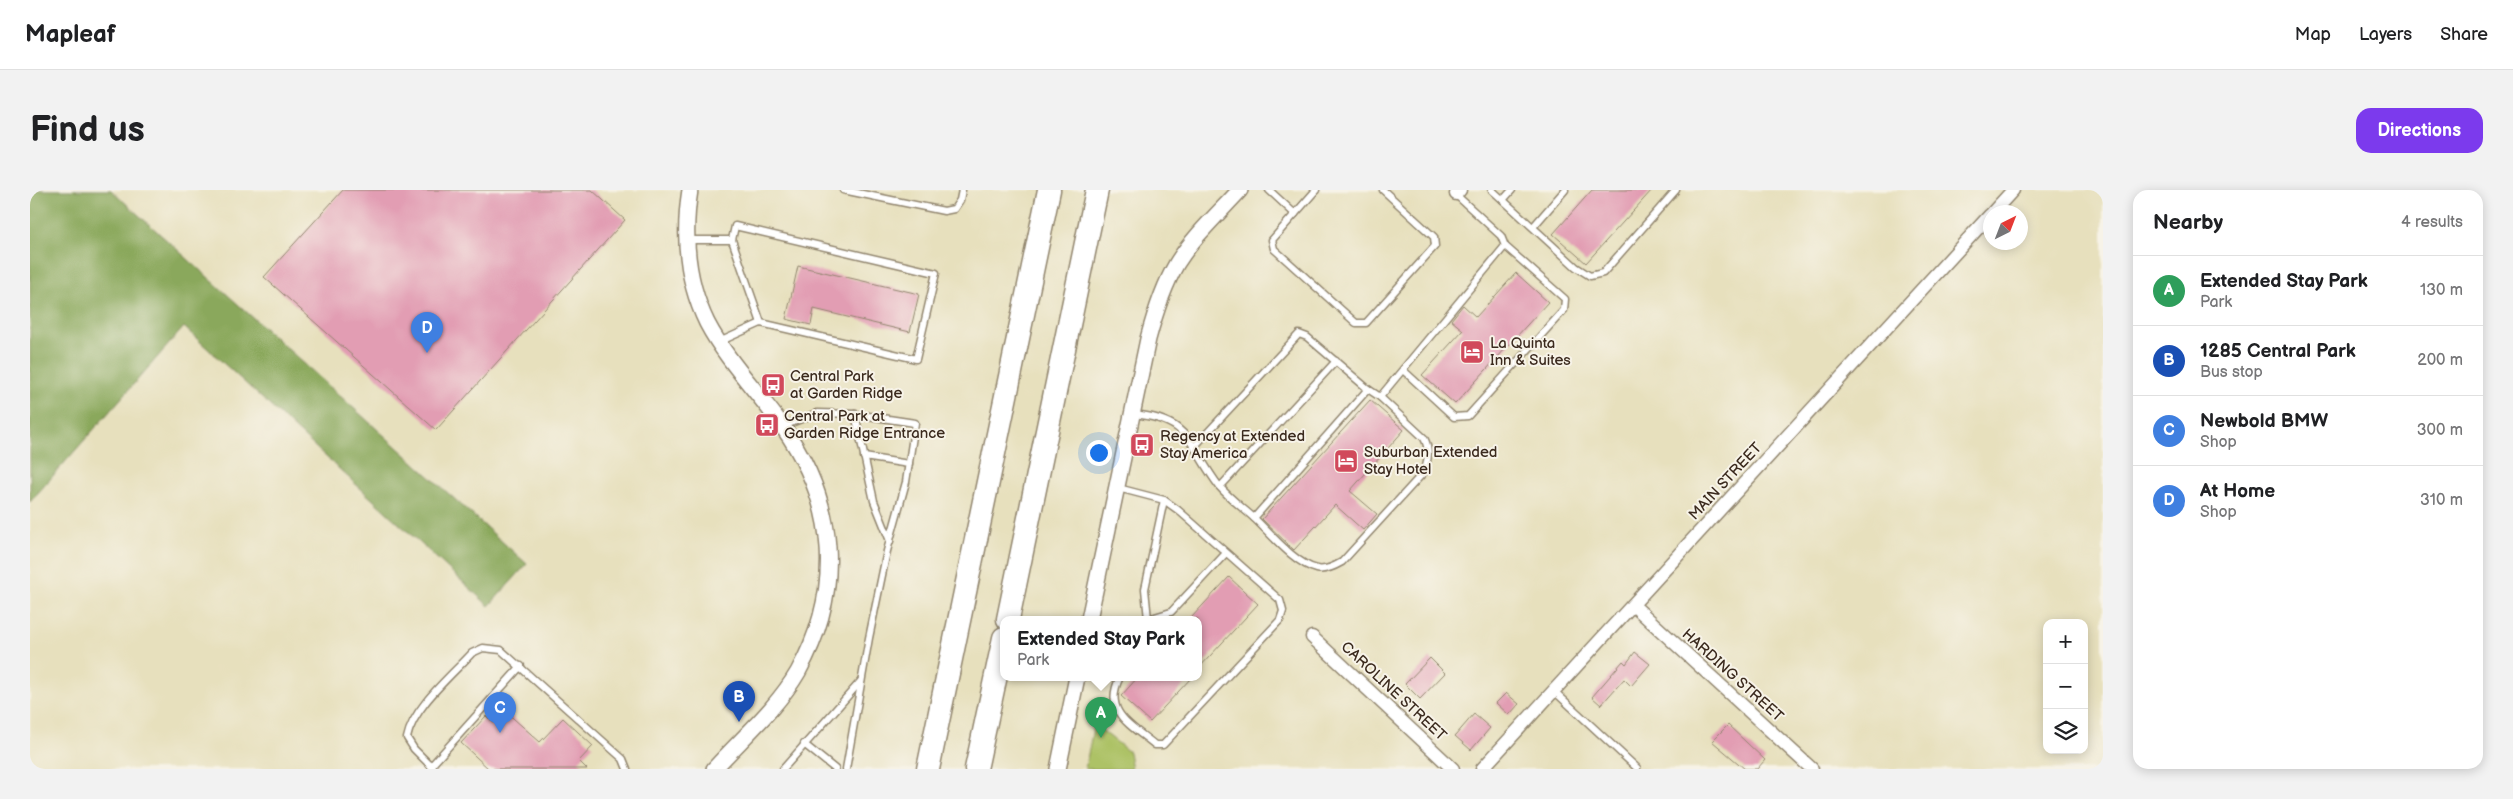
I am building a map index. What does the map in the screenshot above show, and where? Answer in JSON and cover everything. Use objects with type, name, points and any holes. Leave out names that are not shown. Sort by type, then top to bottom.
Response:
[{"type":"highway","points":[[928,769],[1049,190]]},
{"type":"highway","points":[[1009,616],[1098,190]]},
{"type":"highway","points":[[976,769],[1000,657]]},
{"type":"street","points":[[690,190],[686,219],[687,240],[695,293],[708,323],[719,342],[803,457],[815,485],[824,515],[829,545],[829,581],[824,612],[813,641],[797,673],[774,703],[714,769]]},
{"type":"street","points":[[1090,616],[1148,339],[1166,286],[1191,244],[1240,190]]},
{"type":"street","name":"MAIN STREET","points":[[2000,205],[2013,190]]},
{"type":"street","name":"MAIN STREET","points":[[1482,769],[1983,224]]},
{"type":"street","name":"HARDING STREET","points":[[1633,605],[1812,769]]},
{"type":"street","name":"CAROLINE STREET","points":[[1312,637],[1453,769]]},
{"type":"street","points":[[1058,769],[1076,681]]},
{"type":"lane","points":[[843,190],[944,211],[954,209],[960,200],[962,190]]},
{"type":"lane","points":[[1269,190],[1295,214]]},
{"type":"lane","points":[[1316,190],[1272,240],[1274,249],[1356,323],[1366,323],[1435,246],[1434,238],[1383,190]]},
{"type":"lane","points":[[1492,190],[1576,267],[1590,276],[1603,273],[1676,190]]},
{"type":"lane","points":[[1503,200],[1512,190]]},
{"type":"lane","points":[[1533,227],[1565,190]]},
{"type":"lane","points":[[1403,370],[1454,418],[1468,416],[1564,310],[1565,299],[1506,246],[1501,236],[1456,191]]},
{"type":"lane","points":[[719,342],[761,323],[916,360],[936,274],[735,226],[732,240],[761,323]]},
{"type":"lane","points":[[687,240],[732,240]]},
{"type":"lane","points":[[1380,397],[1506,246]]},
{"type":"lane","points":[[1132,414],[1151,416],[1172,423],[1189,438],[1194,446],[1220,487],[1299,561],[1317,570],[1330,568],[1342,562],[1424,471],[1428,461],[1428,447],[1424,438],[1380,397],[1307,337],[1299,334],[1194,446]]},
{"type":"lane","points":[[1220,487],[1336,362]]},
{"type":"lane","points":[[1254,518],[1368,389]]},
{"type":"lane","points":[[782,426],[817,413],[855,414],[915,423],[862,680],[846,769]]},
{"type":"lane","points":[[855,414],[874,500],[890,540]]},
{"type":"lane","points":[[864,457],[908,464]]},
{"type":"lane","points":[[1116,487],[1164,500],[1280,600],[1283,611],[1280,620],[1163,745],[1155,745],[1117,714],[1114,701],[1115,686],[1118,681]]},
{"type":"lane","points":[[1148,616],[1145,589],[1164,500]]},
{"type":"lane","points":[[1158,616],[1171,612],[1226,553]]},
{"type":"lane","points":[[521,666],[433,767],[414,749],[407,738],[415,716],[472,653],[483,648],[501,650],[521,666],[623,759],[626,769]]},
{"type":"lane","points":[[783,769],[862,680]]},
{"type":"lane","points":[[1554,690],[1637,768]]},
{"type":"lane","points":[[804,744],[835,769]]},
{"type":"green space","points":[[30,190],[111,190],[527,564],[489,606],[184,327],[30,502]]},
{"type":"green space","points":[[1094,724],[1129,752],[1132,769],[1085,769]]},
{"type":"building","points":[[343,190],[592,190],[625,220],[436,430],[264,277]]},
{"type":"building","points":[[1592,190],[1652,190],[1586,263],[1553,234]]},
{"type":"building","points":[[798,266],[919,294],[910,332],[814,309],[811,325],[786,319]]},
{"type":"building","name":"La Quinta Inn & Suites","points":[[1516,273],[1548,302],[1455,404],[1422,375],[1463,330],[1451,320],[1463,305],[1476,317]]},
{"type":"building","name":"Suburban Extended Stay Hotel","points":[[1370,400],[1404,430],[1350,491],[1377,514],[1363,530],[1335,505],[1294,550],[1262,519]]},
{"type":"building","points":[[1229,577],[1258,604],[1202,665],[1202,616],[1193,616]]},
{"type":"building","points":[[1635,652],[1650,664],[1631,686],[1624,679],[1601,705],[1592,697],[1623,661],[1626,664]]},
{"type":"building","points":[[1430,658],[1445,673],[1420,699],[1405,684]]},
{"type":"building","points":[[1134,681],[1188,681],[1150,722],[1121,696]]},
{"type":"building","points":[[1506,693],[1519,704],[1509,715],[1496,703]]},
{"type":"building","points":[[505,711],[540,742],[563,718],[593,746],[579,761],[587,769],[489,769],[461,743],[486,716],[494,723]]},
{"type":"building","points":[[1474,714],[1490,728],[1471,750],[1455,736]]},
{"type":"building","points":[[1728,725],[1765,760],[1757,769],[1745,769],[1712,741]]},
{"type":"place","name":"La Quinta Inn & Suites","points":[[1472,352]]},
{"type":"place","name":"At Home","points":[[427,353]]},
{"type":"place","name":"Central Park at Garden Ridge","points":[[773,385]]},
{"type":"place","name":"Central Park at Garden Ridge Entrance","points":[[767,425]]},
{"type":"place","name":"Regency at Extended Stay America","points":[[1142,445]]},
{"type":"place","name":"Suburban Extended Stay Hotel","points":[[1346,461]]},
{"type":"place","name":"1285 Central Park","points":[[739,722]]},
{"type":"place","name":"Newbold BMW","points":[[500,733]]},
{"type":"place","name":"Extended Stay Park","points":[[1101,738]]}]
